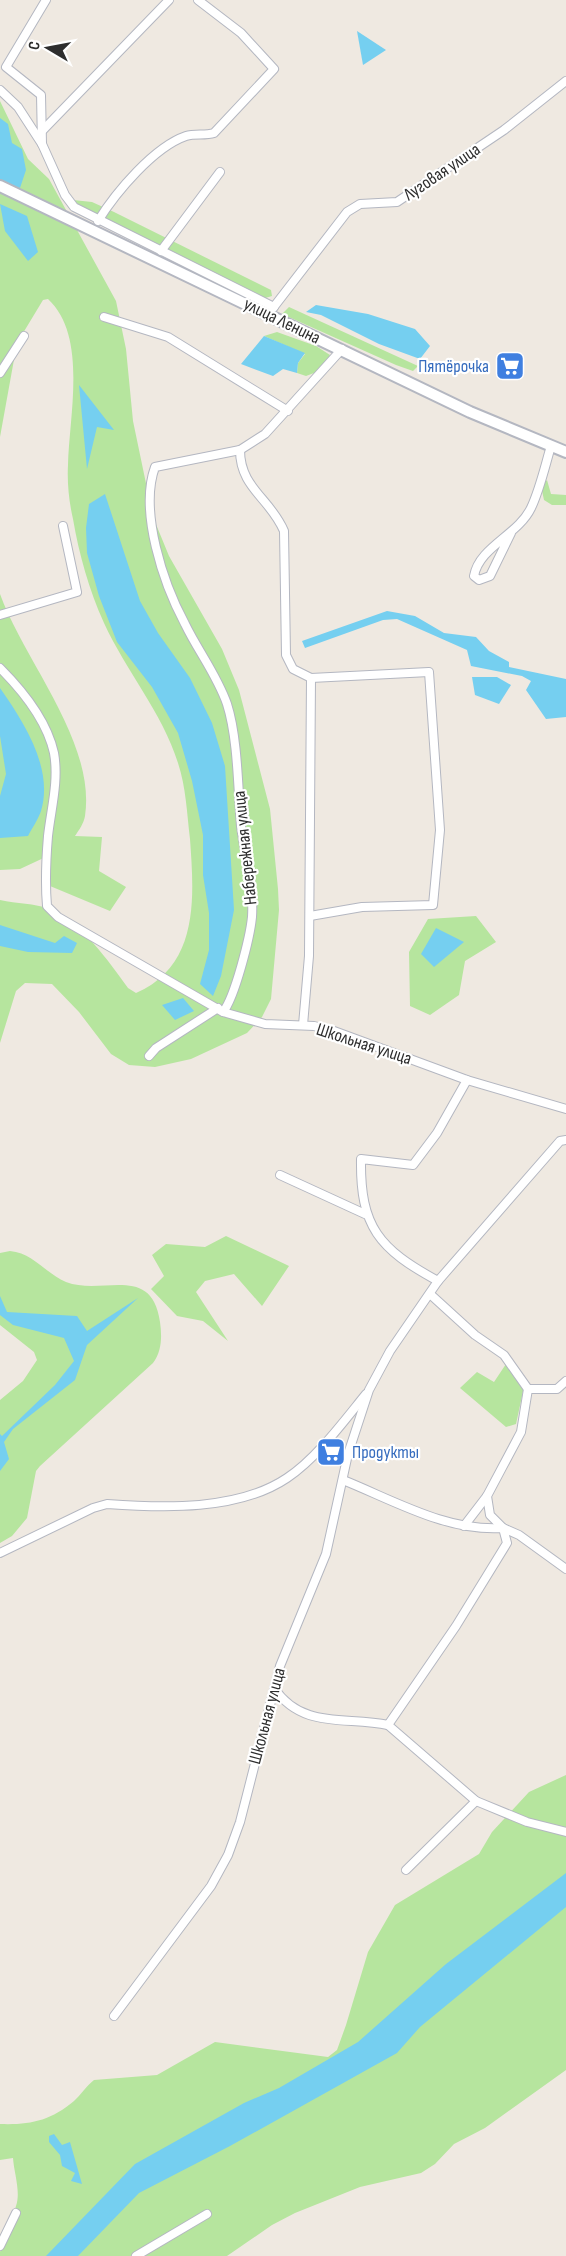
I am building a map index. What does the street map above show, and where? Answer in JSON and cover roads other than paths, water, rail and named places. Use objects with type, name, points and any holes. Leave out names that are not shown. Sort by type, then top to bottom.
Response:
[{"type":"main road","name":"улица Ленина","points":[[0,186],[59,215],[271,310],[342,349],[470,411],[566,452]]},
{"type":"street","points":[[42,144],[41,95],[6,67],[46,0]]},
{"type":"street","points":[[43,130],[169,0]]},
{"type":"street","points":[[98,220],[127,183],[147,163],[171,143],[188,135],[214,133],[274,69],[241,33],[198,0]]},
{"type":"street","name":"Луговая улица","points":[[271,310],[348,212],[360,204],[397,202],[504,130],[566,81]]},
{"type":"street","points":[[0,90],[18,107],[42,144],[69,201],[98,220],[271,310]]},
{"type":"street","points":[[161,251],[220,172]]},
{"type":"street","points":[[104,317],[168,337],[288,411]]},
{"type":"street","points":[[0,373],[24,336]]},
{"type":"street","name":"Набережная улица","points":[[221,1010],[228,1006],[252,918],[252,891],[242,828],[238,778],[227,705],[204,654],[185,625],[164,572],[149,520],[149,484],[155,467],[240,450],[265,434],[342,349]]},
{"type":"street","points":[[511,533],[490,576],[479,580],[474,576],[481,560],[511,533],[530,509],[551,446]]},
{"type":"street","points":[[240,450],[240,465],[245,480],[277,514],[285,531],[286,655],[293,669],[311,678],[429,672],[440,830],[433,905],[362,907],[310,916]]},
{"type":"street","points":[[0,615],[77,592],[63,526]]},
{"type":"street","points":[[0,668],[15,683],[42,722],[54,753],[56,781],[46,865],[47,906],[58,917],[221,1010],[156,1048],[149,1056]]},
{"type":"street","points":[[303,1025],[310,916],[311,678]]},
{"type":"street","name":"Школьная улица","points":[[221,1010],[265,1024],[303,1025],[334,1031],[466,1080],[566,1109]]},
{"type":"street","points":[[438,1281],[414,1269],[382,1240],[365,1214],[361,1188],[361,1159],[413,1165],[436,1133],[466,1080]]},
{"type":"street","name":"Школьная улица","points":[[114,2016],[211,1886],[228,1855],[240,1822],[273,1688],[291,1634],[326,1554],[343,1480],[369,1390],[390,1351],[438,1281],[530,1175],[560,1142],[566,1140]]},
{"type":"street","points":[[280,1175],[365,1214]]},
{"type":"street","points":[[430,1294],[475,1335],[504,1355],[528,1389],[521,1432],[487,1496],[464,1526]]},
{"type":"street","points":[[528,1389],[557,1389],[566,1381]]},
{"type":"street","name":"Школьная улица","points":[[0,1553],[93,1508],[107,1504],[209,1503],[236,1498],[276,1485],[290,1477],[311,1456],[369,1390]]},
{"type":"street","points":[[343,1480],[425,1515],[484,1530],[503,1528]]},
{"type":"street","points":[[487,1496],[490,1515],[503,1528],[519,1535],[566,1569]]},
{"type":"street","points":[[388,1725],[456,1626],[507,1543],[503,1528]]},
{"type":"street","points":[[273,1688],[302,1712],[318,1719],[366,1720],[388,1725],[476,1801],[528,1822],[566,1832]]},
{"type":"street","points":[[406,1870],[476,1801]]},
{"type":"street","points":[[0,2246],[16,2213]]},
{"type":"street","points":[[136,2256],[207,2214]]},
{"type":"water","points":[[357,31],[386,50],[363,65]]},
{"type":"water","points":[[0,118],[8,124],[12,143],[22,149],[26,170],[20,188],[0,181]]},
{"type":"water","points":[[0,204],[27,216],[38,252],[28,261],[5,231]]},
{"type":"water","points":[[316,305],[368,314],[415,329],[430,346],[420,359],[379,344],[321,315],[306,312]]},
{"type":"water","points":[[264,336],[305,353],[298,363],[297,373],[283,369],[273,376],[241,364]]},
{"type":"water","points":[[79,385],[114,430],[97,427],[87,469]]},
{"type":"water","points":[[105,494],[140,601],[158,633],[190,678],[212,723],[225,766],[234,910],[221,976],[213,996],[200,984],[209,950],[209,913],[203,875],[203,835],[192,781],[178,733],[152,687],[117,642],[99,596],[87,553],[86,528],[89,504]]},
{"type":"water","points":[[387,611],[415,616],[444,633],[476,637],[489,651],[509,662],[509,667],[566,679],[566,717],[546,719],[526,690],[531,681],[522,676],[471,666],[467,650],[397,619],[383,620],[305,648],[302,641]]},
{"type":"water","points":[[472,677],[497,677],[511,685],[499,704],[475,695]]},
{"type":"water","points":[[0,688],[27,730],[40,762],[44,795],[41,811],[28,836],[0,838],[0,796],[6,774],[0,736]]},
{"type":"water","points":[[0,925],[55,943],[64,936],[77,943],[72,953],[28,952],[0,946]]},
{"type":"water","points":[[436,928],[464,942],[434,967],[421,954]]},
{"type":"water","points":[[183,998],[194,1011],[175,1020],[162,1005]]},
{"type":"water","points":[[0,1296],[7,1312],[77,1316],[87,1331],[138,1298],[87,1345],[75,1380],[13,1429],[4,1442],[9,1459],[0,1471],[0,1434],[2,1436],[55,1385],[74,1361],[64,1338],[13,1325],[0,1315]]},
{"type":"water","points":[[566,1873],[566,1907],[420,2027],[397,2053],[230,2146],[139,2193],[78,2256],[46,2256],[135,2164],[244,2103],[279,2088],[358,2042],[446,1964]]},
{"type":"water","points":[[54,2134],[62,2145],[70,2142],[82,2184],[71,2181],[75,2173],[62,2166],[60,2155],[49,2142],[49,2136]]},
{"type":"place","name":"Пятёрочка","points":[[510,366]]},
{"type":"place","name":"Продукты","points":[[331,1452]]}]
